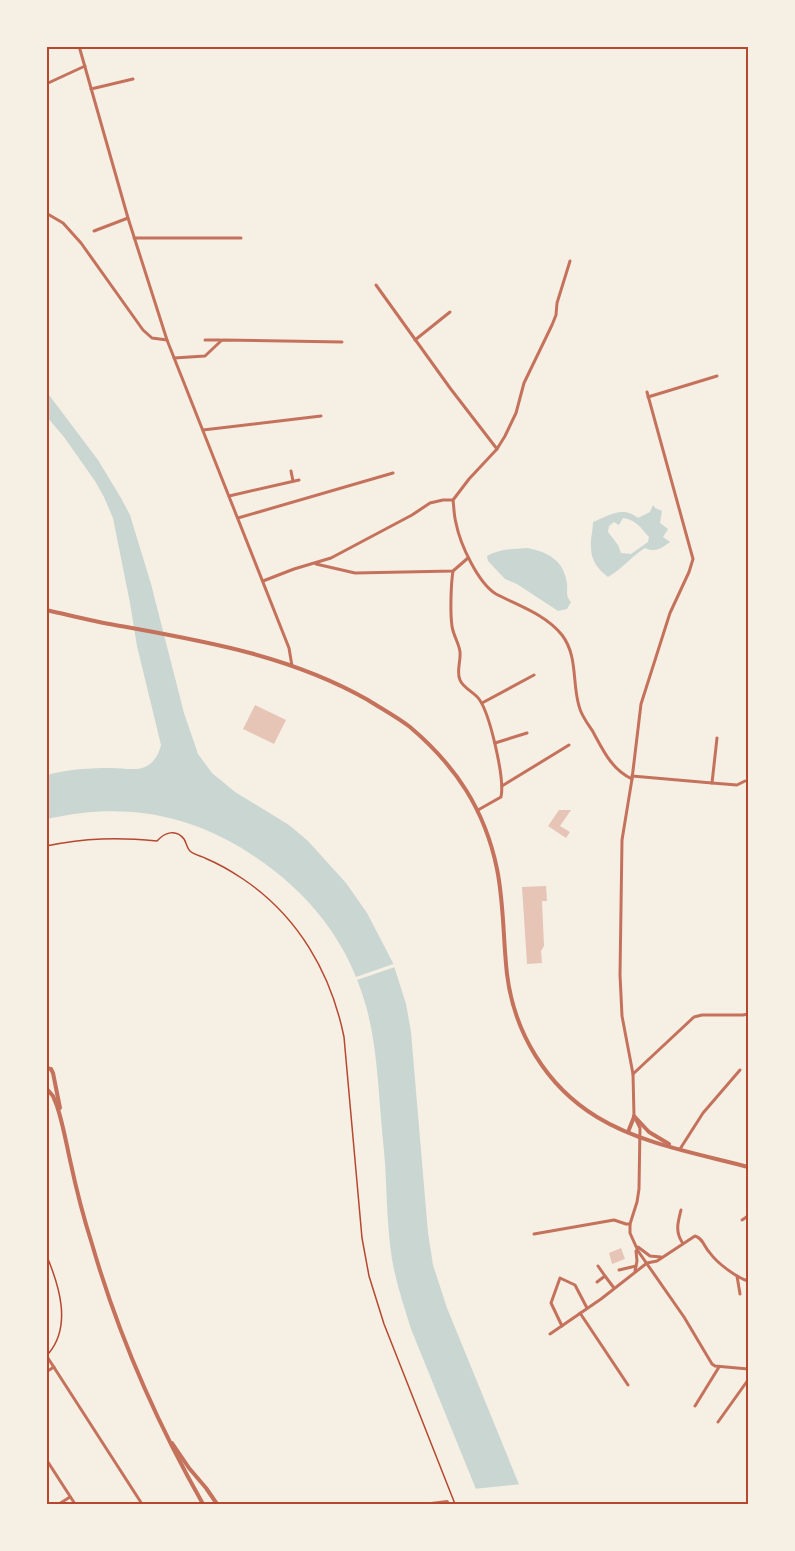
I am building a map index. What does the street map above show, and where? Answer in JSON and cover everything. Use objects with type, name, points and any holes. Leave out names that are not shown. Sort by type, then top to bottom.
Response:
[{"type":"street","points":[[79,46],[128,218],[167,340],[289,648],[292,666]]},
{"type":"street","points":[[46,84],[85,66]]},
{"type":"street","points":[[91,89],[133,79]]},
{"type":"street","points":[[46,213],[63,223],[81,243],[142,330],[152,338],[167,340]]},
{"type":"street","points":[[94,231],[128,218]]},
{"type":"street","points":[[134,238],[241,238]]},
{"type":"street","points":[[570,261],[557,303],[556,315],[524,383],[516,414],[497,449],[453,500],[456,523],[469,558],[489,588],[532,610],[562,635],[572,658],[578,700],[583,716],[608,759],[622,774],[632,778],[737,785],[745,781]]},
{"type":"street","points":[[376,285],[497,449]]},
{"type":"street","points":[[415,340],[450,312]]},
{"type":"street","points":[[205,340],[342,342]]},
{"type":"street","points":[[174,358],[205,356],[222,340]]},
{"type":"street","points":[[628,1132],[634,1116],[633,1074],[622,1016],[620,975],[622,840],[641,704],[670,613],[693,559],[647,394],[717,376]]},
{"type":"street","points":[[203,430],[321,416]]},
{"type":"street","points":[[291,471],[293,481]]},
{"type":"street","points":[[238,518],[393,473]]},
{"type":"street","points":[[229,496],[299,480]]},
{"type":"street","points":[[263,581],[330,558],[412,515],[430,503],[453,500]]},
{"type":"street","points":[[314,564],[355,573],[453,571],[469,558]]},
{"type":"street","points":[[453,571],[452,627],[460,652],[459,677],[482,704],[495,743],[502,786],[501,797],[478,810]]},
{"type":"street","points":[[46,610],[114,625],[177,635],[240,650],[292,666],[326,678],[357,694],[408,726],[454,771],[478,810],[492,847],[501,892],[507,976],[512,999],[523,1032],[540,1063],[562,1089],[596,1116],[639,1137],[748,1167]]},
{"type":"street","points":[[482,704],[534,675]]},
{"type":"street","points":[[495,743],[527,733]]},
{"type":"street","points":[[712,783],[717,738]]},
{"type":"street","points":[[502,786],[569,745]]},
{"type":"street","points":[[633,1074],[694,1017],[748,1014]]},
{"type":"street","points":[[46,1068],[51,1069],[53,1073],[60,1115]]},
{"type":"street","points":[[677,1148],[740,1070]]},
{"type":"street","points":[[46,1088],[53,1096],[60,1115],[76,1186],[102,1278],[139,1372],[182,1467],[203,1504]]},
{"type":"street","points":[[634,1116],[650,1132],[677,1148]]},
{"type":"street","points":[[634,1116],[640,1128],[638,1196],[630,1224],[630,1233],[637,1252],[634,1273]]},
{"type":"street","points":[[681,1210],[678,1234],[683,1243]]},
{"type":"street","points":[[742,1220],[748,1216]]},
{"type":"street","points":[[534,1234],[614,1220],[630,1224]]},
{"type":"street","points":[[550,1334],[647,1263],[657,1261],[693,1236],[698,1236],[714,1259],[748,1281]]},
{"type":"street","points":[[634,1243],[650,1256],[664,1256]]},
{"type":"street","points":[[634,1243],[684,1317],[710,1362],[713,1365],[748,1369]]},
{"type":"street","points":[[598,1266],[614,1288]]},
{"type":"street","points":[[619,1270],[636,1266]]},
{"type":"street","points":[[597,1282],[605,1276]]},
{"type":"street","points":[[737,1276],[740,1294]]},
{"type":"street","points":[[562,1326],[551,1303],[560,1278],[575,1285],[587,1308]]},
{"type":"street","points":[[580,1313],[628,1385]]},
{"type":"street","points":[[47,1355],[142,1504]]},
{"type":"street","points":[[695,1406],[719,1366]]},
{"type":"street","points":[[46,1372],[54,1367]]},
{"type":"street","points":[[718,1422],[748,1380]]},
{"type":"street","points":[[170,1440],[218,1504]]},
{"type":"street","points":[[46,1460],[75,1504]]},
{"type":"street","points":[[59,1504],[71,1497]]},
{"type":"street","points":[[431,1504],[447,1503]]},
{"type":"path","points":[[46,846],[96,838],[157,841],[165,834],[176,833],[184,839],[190,851],[232,872],[265,896],[294,926],[314,955],[331,992],[344,1037],[362,1238],[370,1283],[455,1504]]},
{"type":"path","points":[[46,1254],[58,1286],[62,1319],[57,1343],[47,1355]]},
{"type":"shaded area","points":[[46,391],[98,460],[130,515],[151,584],[184,713],[198,754],[212,773],[235,792],[289,825],[308,841],[346,883],[367,913],[393,963],[406,1004],[411,1032],[428,1233],[433,1265],[447,1308],[527,1504],[482,1504],[411,1329],[390,1247],[385,1157],[372,1033],[358,981],[335,936],[320,915],[285,879],[243,849],[196,826],[148,814],[123,811],[73,814],[47,819],[47,775],[87,769],[141,768],[153,761],[161,745],[137,646],[113,518],[95,481],[47,417]]},
{"type":"shaded area","points":[[653,505],[662,511],[660,523],[668,529],[663,537],[670,542],[655,550],[645,548],[608,577],[598,568],[592,556],[593,522],[620,512],[630,513],[638,518],[650,512]],"holes":[[[623,518],[637,524],[649,537],[648,542],[631,554],[621,553],[608,532],[609,526],[614,522],[619,525]]]},
{"type":"shaded area","points":[[528,548],[549,555],[563,569],[567,595],[571,602],[567,609],[558,611],[517,584],[505,579],[488,561],[487,556],[496,552]]},
{"type":"pier","points":[[396,963],[398,966],[354,981],[353,978]]},
{"type":"pier","points":[[522,1484],[530,1504],[478,1504],[473,1489]]},
{"type":"building","points":[[255,705],[286,720],[274,744],[243,729]]},
{"type":"building","points":[[559,810],[571,810],[560,826],[570,832],[566,838],[548,826]]},
{"type":"building","points":[[546,886],[547,901],[542,901],[544,946],[541,951],[542,963],[527,964],[522,887]]},
{"type":"building","points":[[621,1248],[625,1259],[612,1264],[609,1253]]}]
